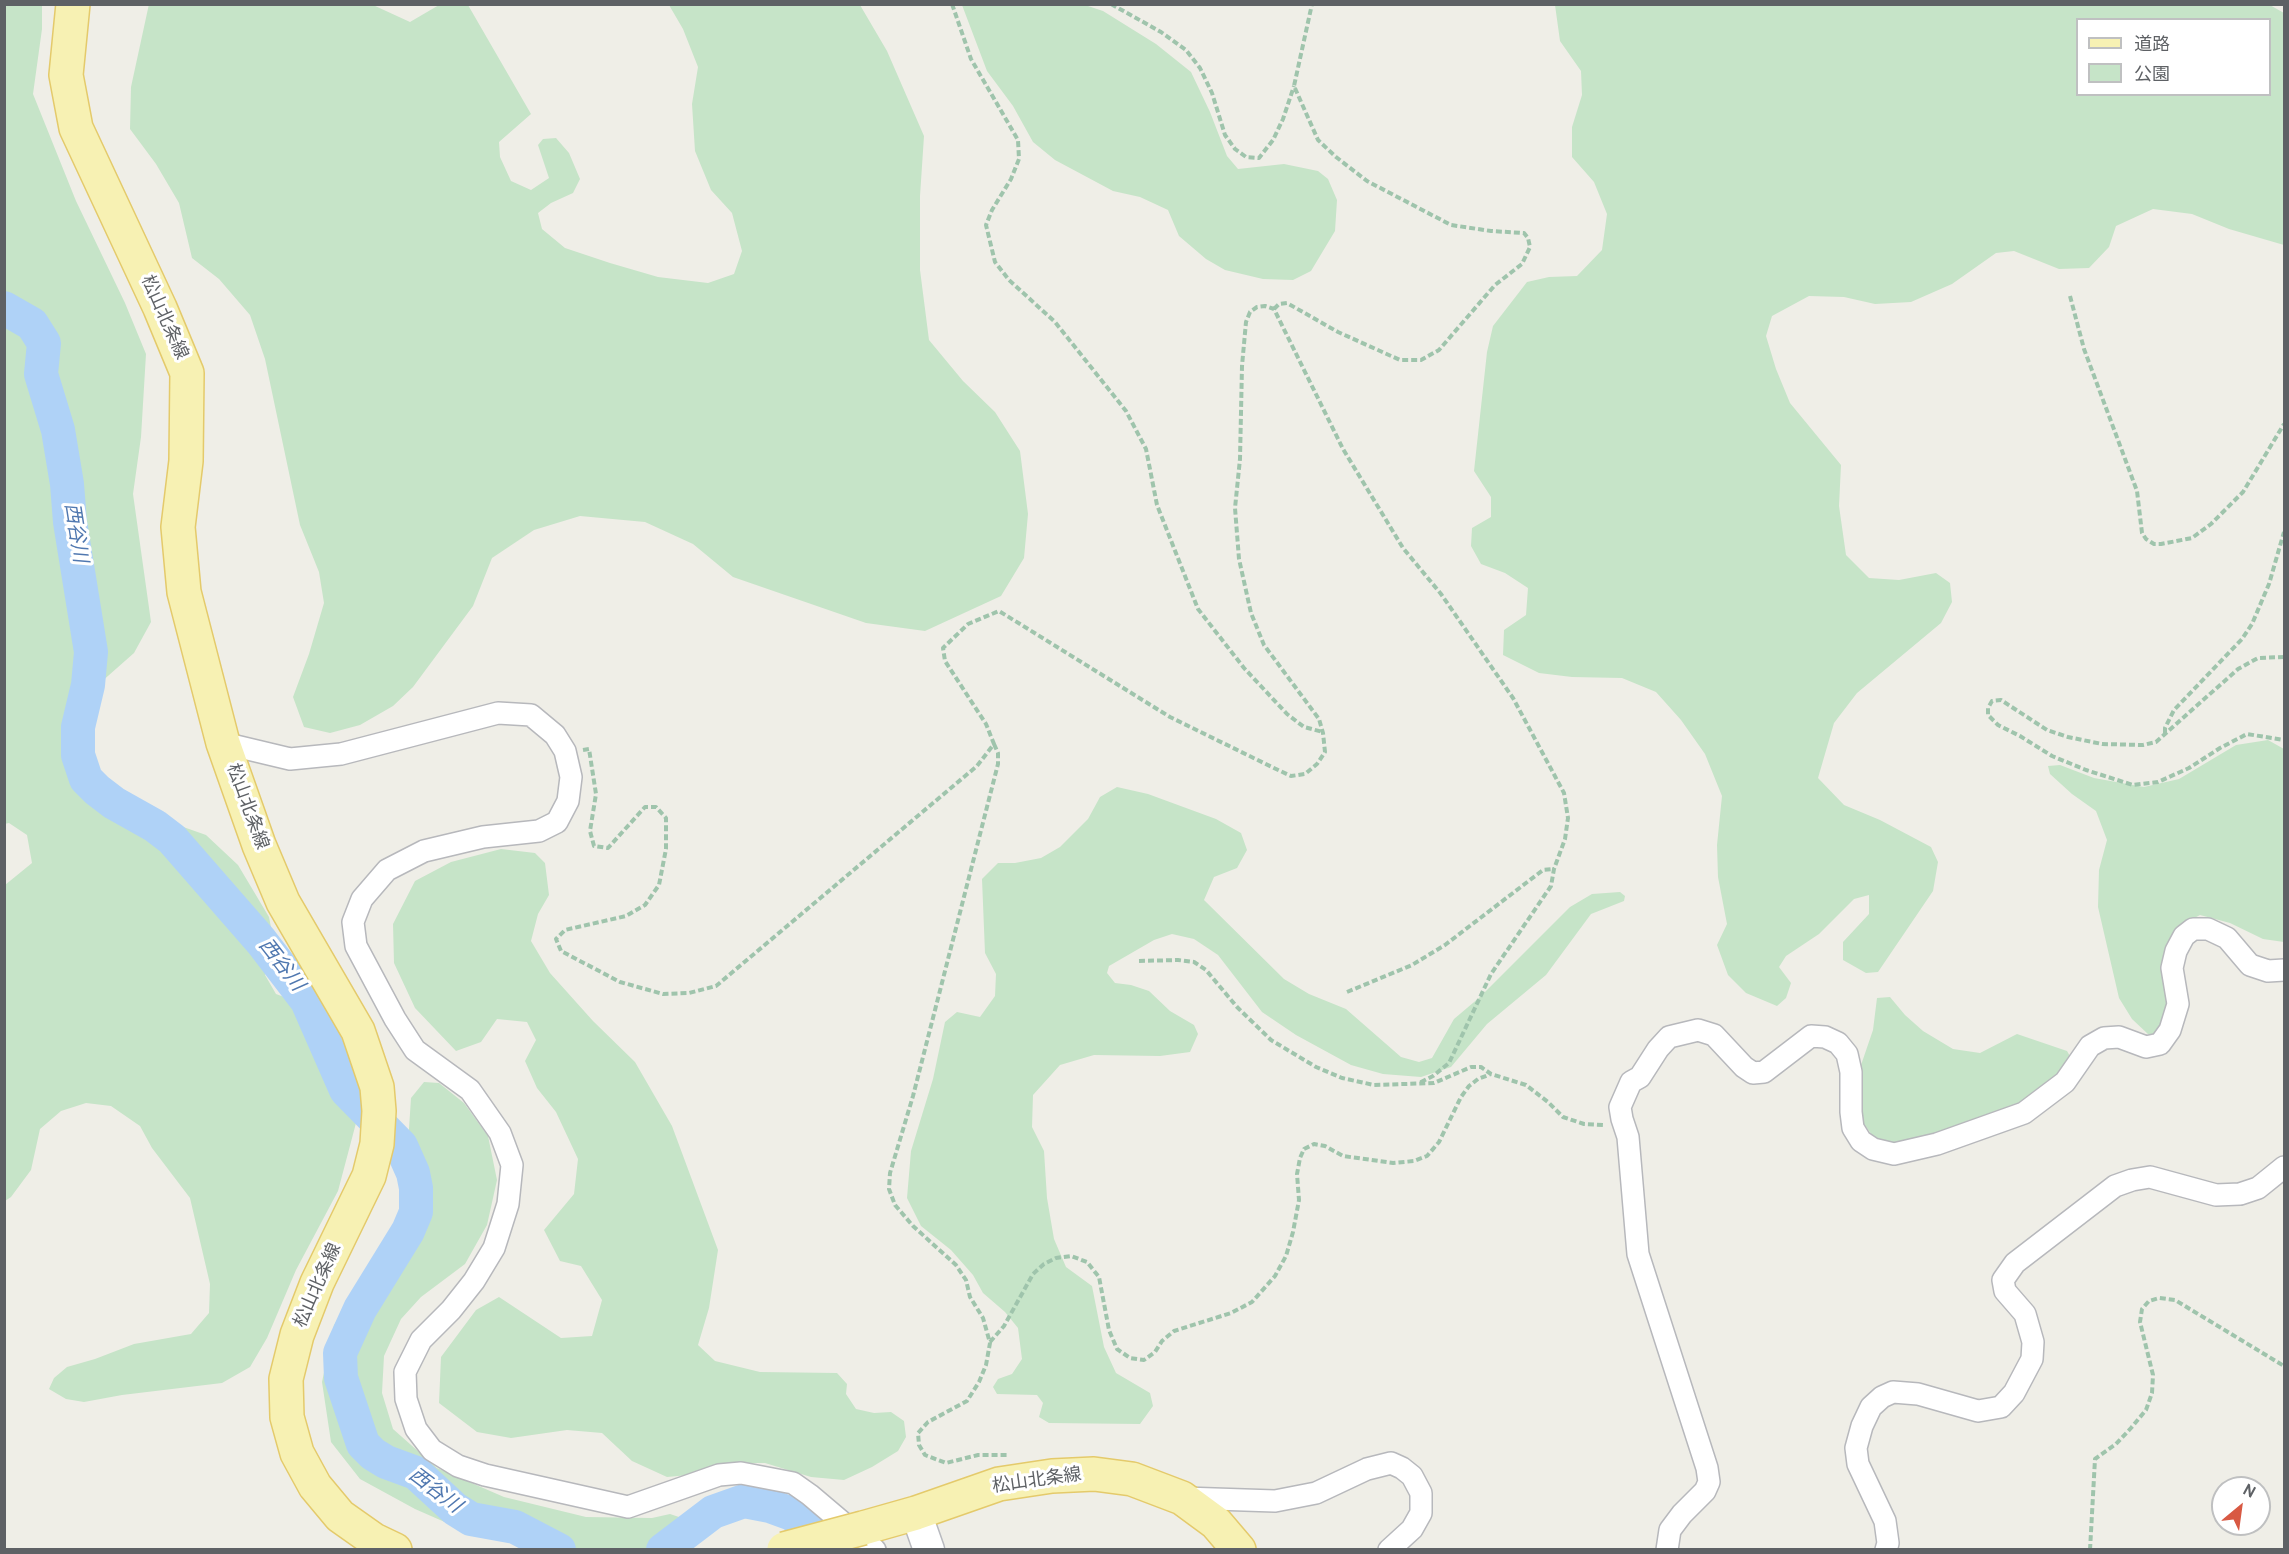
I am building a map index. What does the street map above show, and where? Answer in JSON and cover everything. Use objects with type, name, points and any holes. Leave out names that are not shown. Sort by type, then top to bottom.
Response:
[{"type":"main road","name":"松山北条線","points":[[73,4],[66,75],[76,128],[160,308],[187,373],[186,460],[178,527],[183,581],[223,743],[260,845],[284,902],[358,1030],[377,1087],[379,1111],[377,1144],[369,1176],[317,1282],[297,1335],[286,1379],[287,1417],[297,1453],[315,1486],[340,1516],[374,1540],[395,1550]]},
{"type":"main road","name":"松山北条線","points":[[784,1549],[869,1539],[916,1513],[999,1484],[1052,1476],[1094,1474],[1132,1479],[1182,1498],[1216,1523],[1239,1550]]},
{"type":"main road","points":[[916,1513],[929,1550]]},
{"type":"street","points":[[223,743],[290,759],[341,754],[498,713],[531,715],[555,735],[565,751],[572,777],[568,801],[557,822],[539,831],[483,837],[424,851],[387,870],[362,899],[353,922],[356,946],[395,1019],[415,1050],[470,1090],[500,1132],[512,1165],[508,1204],[494,1248],[474,1281],[451,1310],[421,1340],[405,1372],[406,1400],[416,1429],[432,1450],[458,1466],[485,1475],[628,1507],[719,1475],[741,1473],[793,1483],[869,1539]]},
{"type":"street","points":[[1667,1550],[1670,1530],[1705,1491],[1709,1482],[1707,1468],[1638,1254],[1628,1137],[1620,1107],[1631,1082],[1640,1077],[1658,1049],[1669,1037],[1698,1030],[1714,1035],[1744,1068],[1753,1073],[1764,1072],[1810,1036],[1825,1037],[1838,1043],[1847,1054],[1851,1072],[1853,1128],[1861,1141],[1873,1149],[1894,1154],[1937,1144],[2024,1113],[2066,1082],[2090,1046],[2104,1038],[2119,1037],[2146,1047],[2160,1044],[2170,1030],[2178,1004],[2172,968],[2176,951],[2184,936],[2193,929],[2208,929],[2227,938],[2250,965],[2268,971],[2284,970]]},
{"type":"street","points":[[1886,1550],[1888,1544],[1885,1521],[1858,1464],[1856,1448],[1862,1426],[1871,1407],[1882,1396],[1893,1392],[1918,1395],[1978,1411],[2001,1407],[2014,1393],[2032,1359],[2033,1342],[2025,1314],[2005,1291],[2003,1280],[2015,1263],[2115,1186],[2150,1177],[2216,1194],[2240,1194],[2258,1188],[2284,1167]]},
{"type":"street","points":[[1182,1498],[1275,1501],[1316,1493],[1366,1469],[1391,1463],[1412,1476],[1421,1493],[1421,1513],[1412,1529],[1389,1550]]},
{"type":"path","points":[[952,4],[971,59],[1018,140],[1019,159],[986,225],[994,262],[1009,280],[1054,322],[1126,411],[1146,450],[1157,505],[1198,609],[1244,668],[1287,714],[1304,727],[1323,733]]},
{"type":"path","points":[[1111,4],[1161,32],[1186,50],[1200,68],[1212,93],[1225,135],[1235,149],[1246,157],[1259,158],[1273,140],[1283,119],[1294,86],[1312,4]]},
{"type":"path","points":[[1274,309],[1279,304],[1287,303],[1338,332],[1400,360],[1421,360],[1439,350],[1495,285],[1522,264],[1530,247],[1524,233],[1451,225],[1367,181],[1318,140],[1294,86]]},
{"type":"path","points":[[2070,296],[2084,349],[2137,491],[2142,533],[2154,544],[2192,537],[2211,525],[2243,492],[2284,424]]},
{"type":"path","points":[[1011,1455],[978,1455],[946,1463],[925,1455],[919,1445],[918,1433],[928,1422],[967,1401],[986,1365],[990,1343],[983,1318],[970,1298],[966,1280],[956,1265],[913,1226],[895,1205],[889,1189],[890,1173],[913,1096],[998,764],[998,753],[986,724],[945,661],[943,648],[968,624],[999,611],[1170,717],[1292,776],[1305,774],[1317,764],[1325,752],[1319,719],[1264,645],[1251,613],[1239,560],[1235,508],[1240,459],[1242,366],[1246,322],[1250,312],[1257,307],[1265,306],[1274,309],[1343,449],[1403,548],[1441,594],[1513,698],[1564,793],[1568,818],[1565,839],[1554,868],[1551,886],[1491,974],[1449,1063],[1419,1083]]},
{"type":"path","points":[[2165,734],[2165,728],[2174,710],[2242,639],[2252,624],[2269,584],[2284,532]]},
{"type":"path","points":[[2284,657],[2258,658],[2238,669],[2156,742],[2143,745],[2102,744],[2068,737],[2047,730],[2001,700],[1992,701],[1988,708],[1988,716],[1998,725],[2020,735],[2052,756],[2086,770],[2133,784],[2158,782],[2189,768],[2247,734],[2284,740]]},
{"type":"path","points":[[565,751],[589,749],[596,794],[590,831],[594,846],[608,848],[645,807],[657,807],[666,818],[666,849],[659,885],[645,905],[626,916],[565,930],[556,939],[561,951],[581,962],[620,982],[663,994],[689,993],[716,986],[977,766],[994,744]]},
{"type":"path","points":[[1347,992],[1412,965],[1445,945],[1543,870],[1554,868]]},
{"type":"path","points":[[1139,961],[1194,962],[1206,970],[1237,1008],[1271,1040],[1316,1067],[1342,1078],[1374,1085],[1434,1083],[1471,1067],[1481,1067],[1491,1074],[1526,1085],[1563,1117],[1602,1126],[1622,1119]]},
{"type":"path","points":[[990,1343],[1004,1326],[1034,1274],[1044,1264],[1056,1258],[1071,1256],[1087,1262],[1099,1277],[1109,1330],[1117,1349],[1130,1358],[1144,1360],[1155,1352],[1162,1341],[1174,1331],[1231,1313],[1252,1302],[1275,1276],[1286,1256],[1293,1232],[1299,1200],[1297,1174],[1304,1149],[1314,1144],[1325,1146],[1343,1156],[1393,1163],[1414,1161],[1427,1156],[1439,1142],[1461,1097],[1478,1079],[1491,1074]]},
{"type":"path","points":[[2090,1550],[2095,1459],[2116,1444],[2131,1428],[2146,1410],[2152,1393],[2153,1375],[2140,1322],[2142,1309],[2149,1301],[2159,1298],[2175,1300],[2284,1366]]},
{"type":"green space","points":[[149,4],[373,5],[410,22],[439,5],[468,5],[531,114],[499,142],[500,157],[511,181],[531,190],[549,178],[538,145],[543,139],[556,138],[569,153],[580,179],[573,193],[551,203],[538,213],[542,229],[565,248],[610,263],[658,277],[708,283],[734,274],[742,251],[732,213],[711,190],[695,151],[692,104],[698,67],[683,29],[669,5],[860,5],[887,51],[924,136],[920,196],[920,270],[929,340],[963,381],[995,412],[1020,451],[1028,514],[1024,558],[1001,596],[925,631],[866,623],[733,577],[693,544],[645,522],[580,516],[534,530],[492,558],[473,606],[413,687],[393,706],[360,725],[330,733],[304,727],[293,697],[324,603],[319,572],[300,525],[265,359],[250,315],[219,279],[192,258],[179,203],[156,164],[130,129],[131,87]]},
{"type":"green space","points":[[2268,4],[2284,13],[2284,245],[2229,229],[2192,214],[2153,209],[2116,226],[2109,247],[2089,268],[2059,269],[2014,251],[1996,253],[1952,284],[1911,302],[1875,304],[1844,297],[1809,296],[1772,316],[1766,336],[1790,403],[1841,465],[1839,506],[1846,555],[1869,578],[1899,580],[1936,573],[1950,583],[1952,602],[1941,623],[1857,693],[1834,723],[1818,778],[1844,805],[1880,820],[1931,847],[1938,862],[1933,891],[1878,972],[1866,973],[1843,960],[1843,942],[1869,914],[1869,895],[1854,899],[1819,934],[1786,956],[1779,967],[1791,983],[1786,998],[1777,1006],[1746,993],[1728,975],[1717,945],[1727,924],[1718,877],[1717,845],[1722,796],[1705,754],[1681,720],[1656,692],[1622,678],[1572,677],[1539,673],[1503,655],[1504,630],[1526,615],[1528,588],[1505,573],[1481,564],[1471,546],[1472,528],[1491,517],[1491,497],[1474,471],[1487,352],[1493,326],[1527,282],[1549,277],[1577,276],[1602,250],[1607,214],[1594,182],[1572,157],[1572,127],[1582,95],[1581,71],[1560,41],[1555,5]]},
{"type":"green space","points":[[4,5],[42,5],[42,29],[33,94],[76,201],[125,303],[146,354],[141,437],[133,494],[151,622],[134,653],[100,683],[87,728],[95,778],[138,811],[206,835],[238,865],[269,917],[275,948],[265,975],[276,994],[314,1008],[346,1064],[356,1123],[338,1191],[296,1270],[267,1338],[250,1367],[222,1383],[84,1402],[66,1399],[49,1389],[54,1378],[67,1367],[134,1344],[191,1334],[209,1313],[210,1284],[190,1198],[152,1148],[140,1126],[111,1106],[86,1103],[61,1111],[40,1129],[31,1170],[11,1197],[5,1201],[5,885],[32,863],[27,835],[9,823],[4,824]]},
{"type":"green space","points":[[962,5],[1085,5],[1103,11],[1156,44],[1191,72],[1227,156],[1238,169],[1284,164],[1318,171],[1328,179],[1337,200],[1335,231],[1311,271],[1293,280],[1263,279],[1225,270],[1206,259],[1179,236],[1168,210],[1140,197],[1113,191],[1055,160],[1033,142],[1013,106],[987,71]]},
{"type":"green space","points":[[2268,740],[2284,749],[2284,942],[2263,939],[2230,923],[2200,915],[2185,923],[2167,1033],[2149,1035],[2132,1019],[2119,998],[2098,907],[2099,870],[2107,840],[2096,811],[2050,774],[2048,766],[2060,765],[2094,778],[2144,787],[2179,779],[2236,745]]},
{"type":"green space","points":[[1117,787],[1148,794],[1216,819],[1241,833],[1247,850],[1237,868],[1214,877],[1204,900],[1284,979],[1309,994],[1346,1009],[1401,1057],[1419,1062],[1432,1058],[1454,1019],[1480,997],[1570,907],[1592,894],[1620,892],[1625,896],[1624,901],[1591,914],[1546,975],[1487,1024],[1451,1067],[1421,1077],[1383,1074],[1351,1065],[1296,1035],[1262,1012],[1218,955],[1194,939],[1172,934],[1154,940],[1109,966],[1107,973],[1115,983],[1149,991],[1170,1011],[1194,1025],[1198,1034],[1190,1052],[1160,1056],[1094,1055],[1060,1065],[1033,1095],[1032,1127],[1044,1151],[1047,1198],[1054,1239],[1066,1267],[1092,1286],[1104,1347],[1116,1373],[1150,1393],[1153,1406],[1140,1424],[1049,1423],[1039,1417],[1043,1403],[1037,1395],[997,1394],[993,1387],[998,1379],[1012,1374],[1022,1359],[1018,1328],[1005,1312],[983,1293],[973,1275],[951,1250],[921,1226],[907,1198],[911,1151],[933,1079],[945,1022],[957,1012],[980,1017],[995,996],[996,974],[985,953],[982,879],[998,863],[1015,863],[1041,858],[1060,847],[1088,819],[1100,797]]},
{"type":"green space","points":[[501,849],[535,853],[545,863],[549,895],[538,914],[531,941],[550,973],[593,1021],[635,1062],[672,1126],[718,1250],[709,1308],[698,1345],[715,1361],[760,1372],[837,1373],[847,1384],[846,1394],[856,1409],[874,1413],[891,1412],[904,1421],[906,1437],[898,1451],[844,1480],[811,1477],[765,1463],[728,1463],[689,1475],[667,1477],[632,1461],[602,1433],[567,1430],[511,1438],[477,1432],[439,1403],[441,1357],[476,1310],[499,1297],[561,1338],[592,1336],[602,1300],[581,1266],[560,1261],[544,1230],[574,1194],[578,1159],[556,1112],[537,1088],[525,1061],[536,1040],[527,1022],[497,1019],[481,1042],[456,1051],[415,1008],[394,963],[393,924],[415,881],[451,862]]},
{"type":"green space","points":[[1890,997],[1923,1031],[1953,1049],[1980,1053],[2017,1034],[2067,1051],[2071,1058],[2043,1097],[1919,1147],[1879,1145],[1857,1114],[1860,1068],[1873,1030],[1877,998]]},
{"type":"green space","points":[[424,1082],[439,1083],[464,1103],[488,1136],[497,1180],[487,1225],[465,1264],[421,1297],[401,1319],[384,1356],[382,1393],[393,1429],[437,1468],[504,1497],[586,1517],[652,1518],[670,1514],[688,1520],[691,1530],[683,1547],[679,1550],[536,1549],[472,1534],[415,1509],[360,1479],[331,1442],[322,1382],[334,1325],[365,1280],[397,1220],[406,1175],[411,1098]]},
{"type":"waterway","name":"西谷川","points":[[4,308],[32,324],[44,343],[41,374],[58,430],[91,652],[88,685],[78,727],[78,755],[86,779],[114,803],[155,826],[172,839],[261,941],[307,1001],[346,1090],[401,1146],[413,1173],[416,1188],[416,1212],[408,1231],[360,1309],[340,1353],[341,1378],[363,1444],[386,1462],[416,1473],[455,1509],[471,1519],[515,1527],[559,1550]]},
{"type":"waterway","name":"西谷川","points":[[663,1550],[713,1512],[744,1501],[770,1506],[792,1514],[839,1550]]}]
